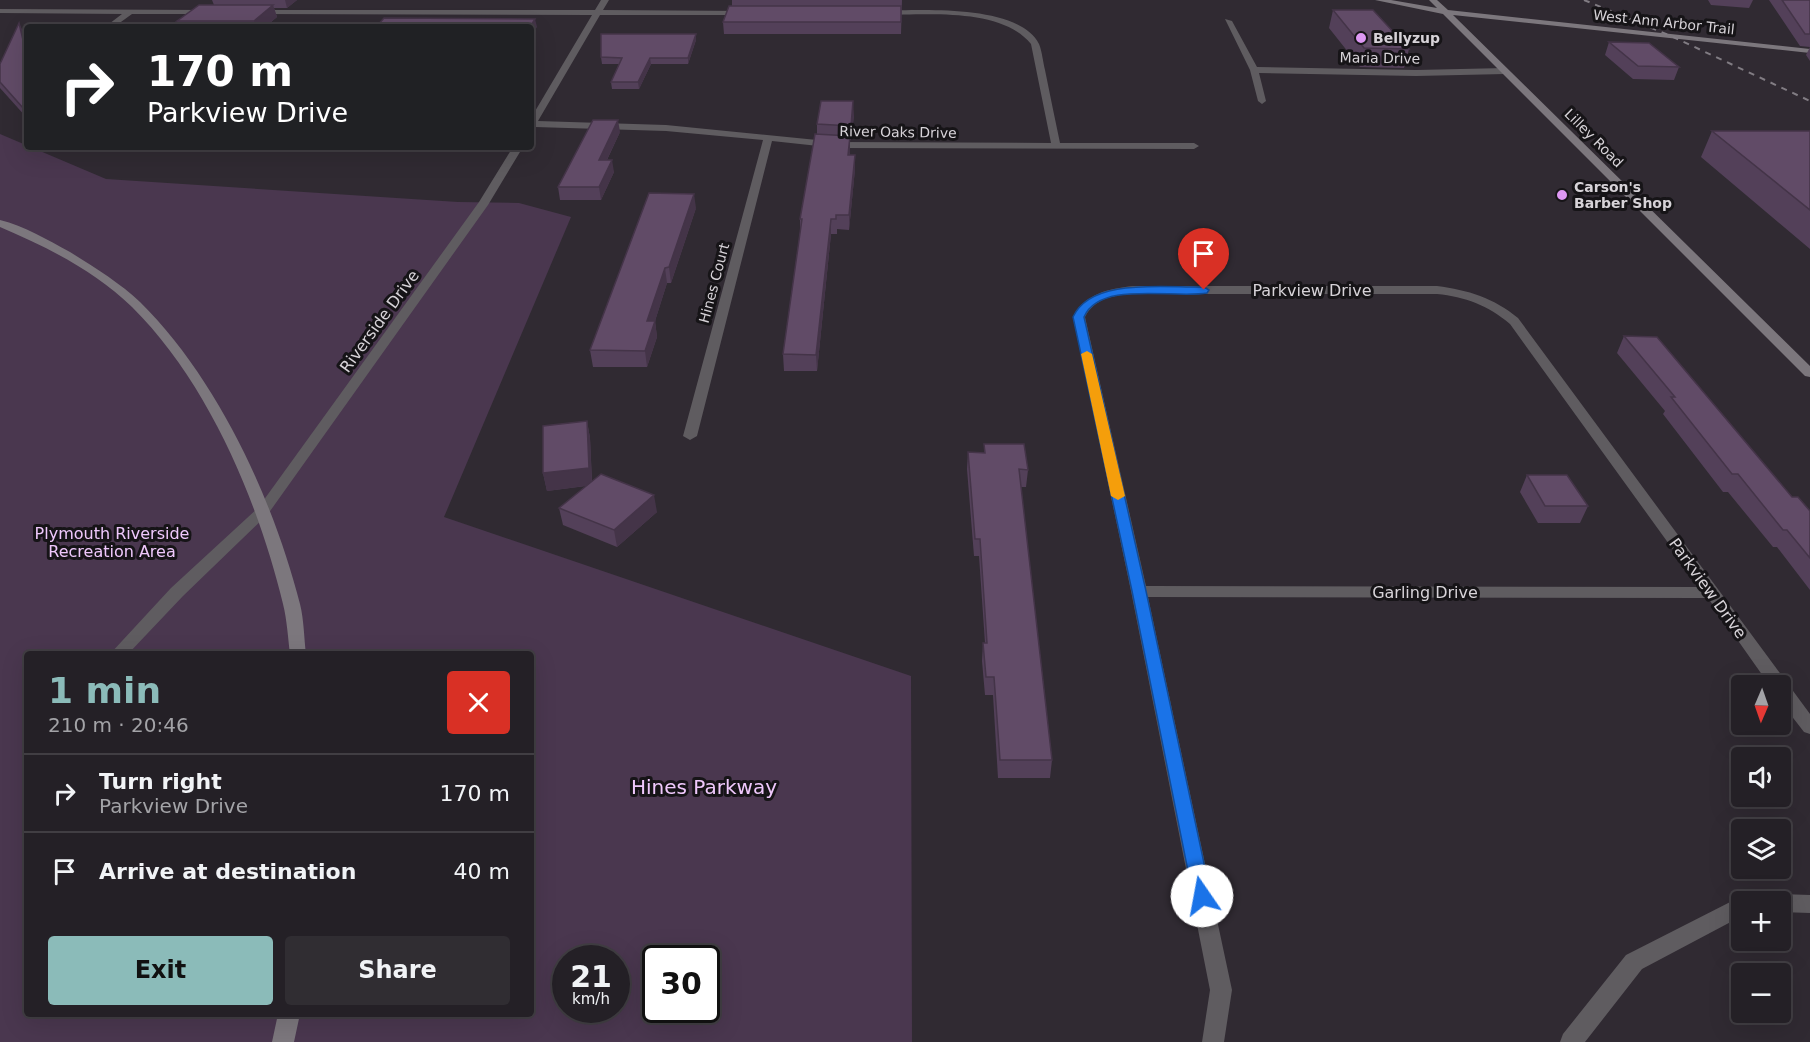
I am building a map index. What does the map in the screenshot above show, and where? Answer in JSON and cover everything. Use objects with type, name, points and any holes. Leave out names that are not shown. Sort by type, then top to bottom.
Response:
[{"type":"street","points":[[326,12],[338,0]]},
{"type":"street","points":[[534,120],[605,0]]},
{"type":"street","name":"West Ann Arbor Trail","points":[[1379,0],[1444,12],[1810,51]]},
{"type":"street","name":"Lilley Road","points":[[1433,0],[1810,373]]},
{"type":"street","points":[[113,24],[131,11]]},
{"type":"street","points":[[0,12],[223,12]]},
{"type":"street","points":[[246,12],[762,13]]},
{"type":"street","points":[[867,13],[967,14],[996,20],[1028,34],[1035,44],[1056,146]]},
{"type":"street","points":[[1228,21],[1254,70],[1262,101]]},
{"type":"street","name":"Maria Drive","points":[[1254,70],[1505,71]]},
{"type":"street","name":"River Oaks Drive","points":[[534,125],[666,128],[768,139],[877,146],[1194,146]]},
{"type":"street","name":"Hines Court","points":[[690,436],[768,139]]},
{"type":"street","name":"Riverside Drive","points":[[121,651],[177,592],[263,511],[484,203],[516,150]]},
{"type":"street","points":[[0,223],[46,243],[90,269],[135,304],[179,353],[210,399],[263,511],[292,606],[298,651]]},
{"type":"street","name":"Parkview Drive","points":[[1213,1042],[1221,990],[1139,591],[1078,317],[1083,307],[1101,296],[1134,290],[1437,291],[1479,298],[1504,311],[1514,321],[1772,675]]},
{"type":"street","name":"Garling Drive","points":[[1139,591],[1711,593]]},
{"type":"street","name":"Parkview Drive","points":[[1791,701],[1810,727]]},
{"type":"street","points":[[1791,903],[1810,904]]},
{"type":"street","points":[[1571,1042],[1634,963],[1731,911]]},
{"type":"street","points":[[283,1042],[288,1017]]},
{"type":"green space","name":"Hines Parkway","points":[[0,134],[24,144],[24,150],[38,150],[106,179],[458,202],[519,203],[571,217],[444,517],[911,676],[912,1042],[0,1042]]},
{"type":"building","points":[[1782,0],[1810,0],[1810,34],[1805,34]]},
{"type":"building","points":[[199,5],[273,5],[254,21],[177,21]]},
{"type":"building","points":[[729,6],[901,6],[901,22],[723,22]]},
{"type":"building","points":[[1333,10],[1373,10],[1409,49],[1364,48]]},
{"type":"building","points":[[384,18],[535,19],[532,24],[379,24]]},
{"type":"building","points":[[19,23],[24,44],[24,109],[0,82],[0,64]]},
{"type":"building","points":[[601,34],[696,34],[688,58],[650,58],[638,82],[611,82],[622,58],[601,57]]},
{"type":"building","points":[[1609,42],[1649,43],[1679,67],[1638,66]]},
{"type":"building","points":[[821,101],[853,101],[851,126],[817,124]]},
{"type":"building","points":[[593,120],[618,120],[599,160],[612,160],[599,187],[558,187]]},
{"type":"building","points":[[1712,131],[1810,131],[1810,210]]},
{"type":"building","points":[[815,134],[850,136],[848,155],[855,155],[849,215],[836,215],[836,219],[831,219],[816,355],[783,354],[802,219],[800,219]]},
{"type":"building","points":[[649,193],[694,194],[669,267],[665,268],[647,321],[655,321],[645,351],[590,350]]},
{"type":"building","points":[[1624,336],[1657,337],[1792,497],[1798,497],[1810,511],[1810,558],[1787,530],[1783,530],[1738,474],[1732,474],[1671,397],[1675,397]]},
{"type":"building","points":[[587,421],[589,468],[543,473],[543,426]]},
{"type":"building","points":[[984,444],[1024,444],[1028,470],[1019,469],[1052,760],[1000,760],[994,677],[986,677],[983,643],[987,643],[980,539],[975,539],[968,452],[985,453]]},
{"type":"building","points":[[601,474],[654,495],[614,530],[559,508]]},
{"type":"building","points":[[1527,475],[1567,475],[1588,506],[1545,506]]},
{"type":"railway","points":[[1584,0],[1671,36],[1810,101]]},
{"type":"slow traffic","points":[[1087,354],[1118,496]]},
{"type":"place","name":"Bellyzup","points":[[1361,38]]},
{"type":"place","name":"Carson's Barber Shop","points":[[1562,195]]},
{"type":"route","points":[[1202,896],[1139,591],[1078,317],[1083,307],[1094,299],[1114,292],[1204,290]]},
{"type":"park label","name":"Plymouth Riverside Recreation Area","points":[[112,542]]}]
